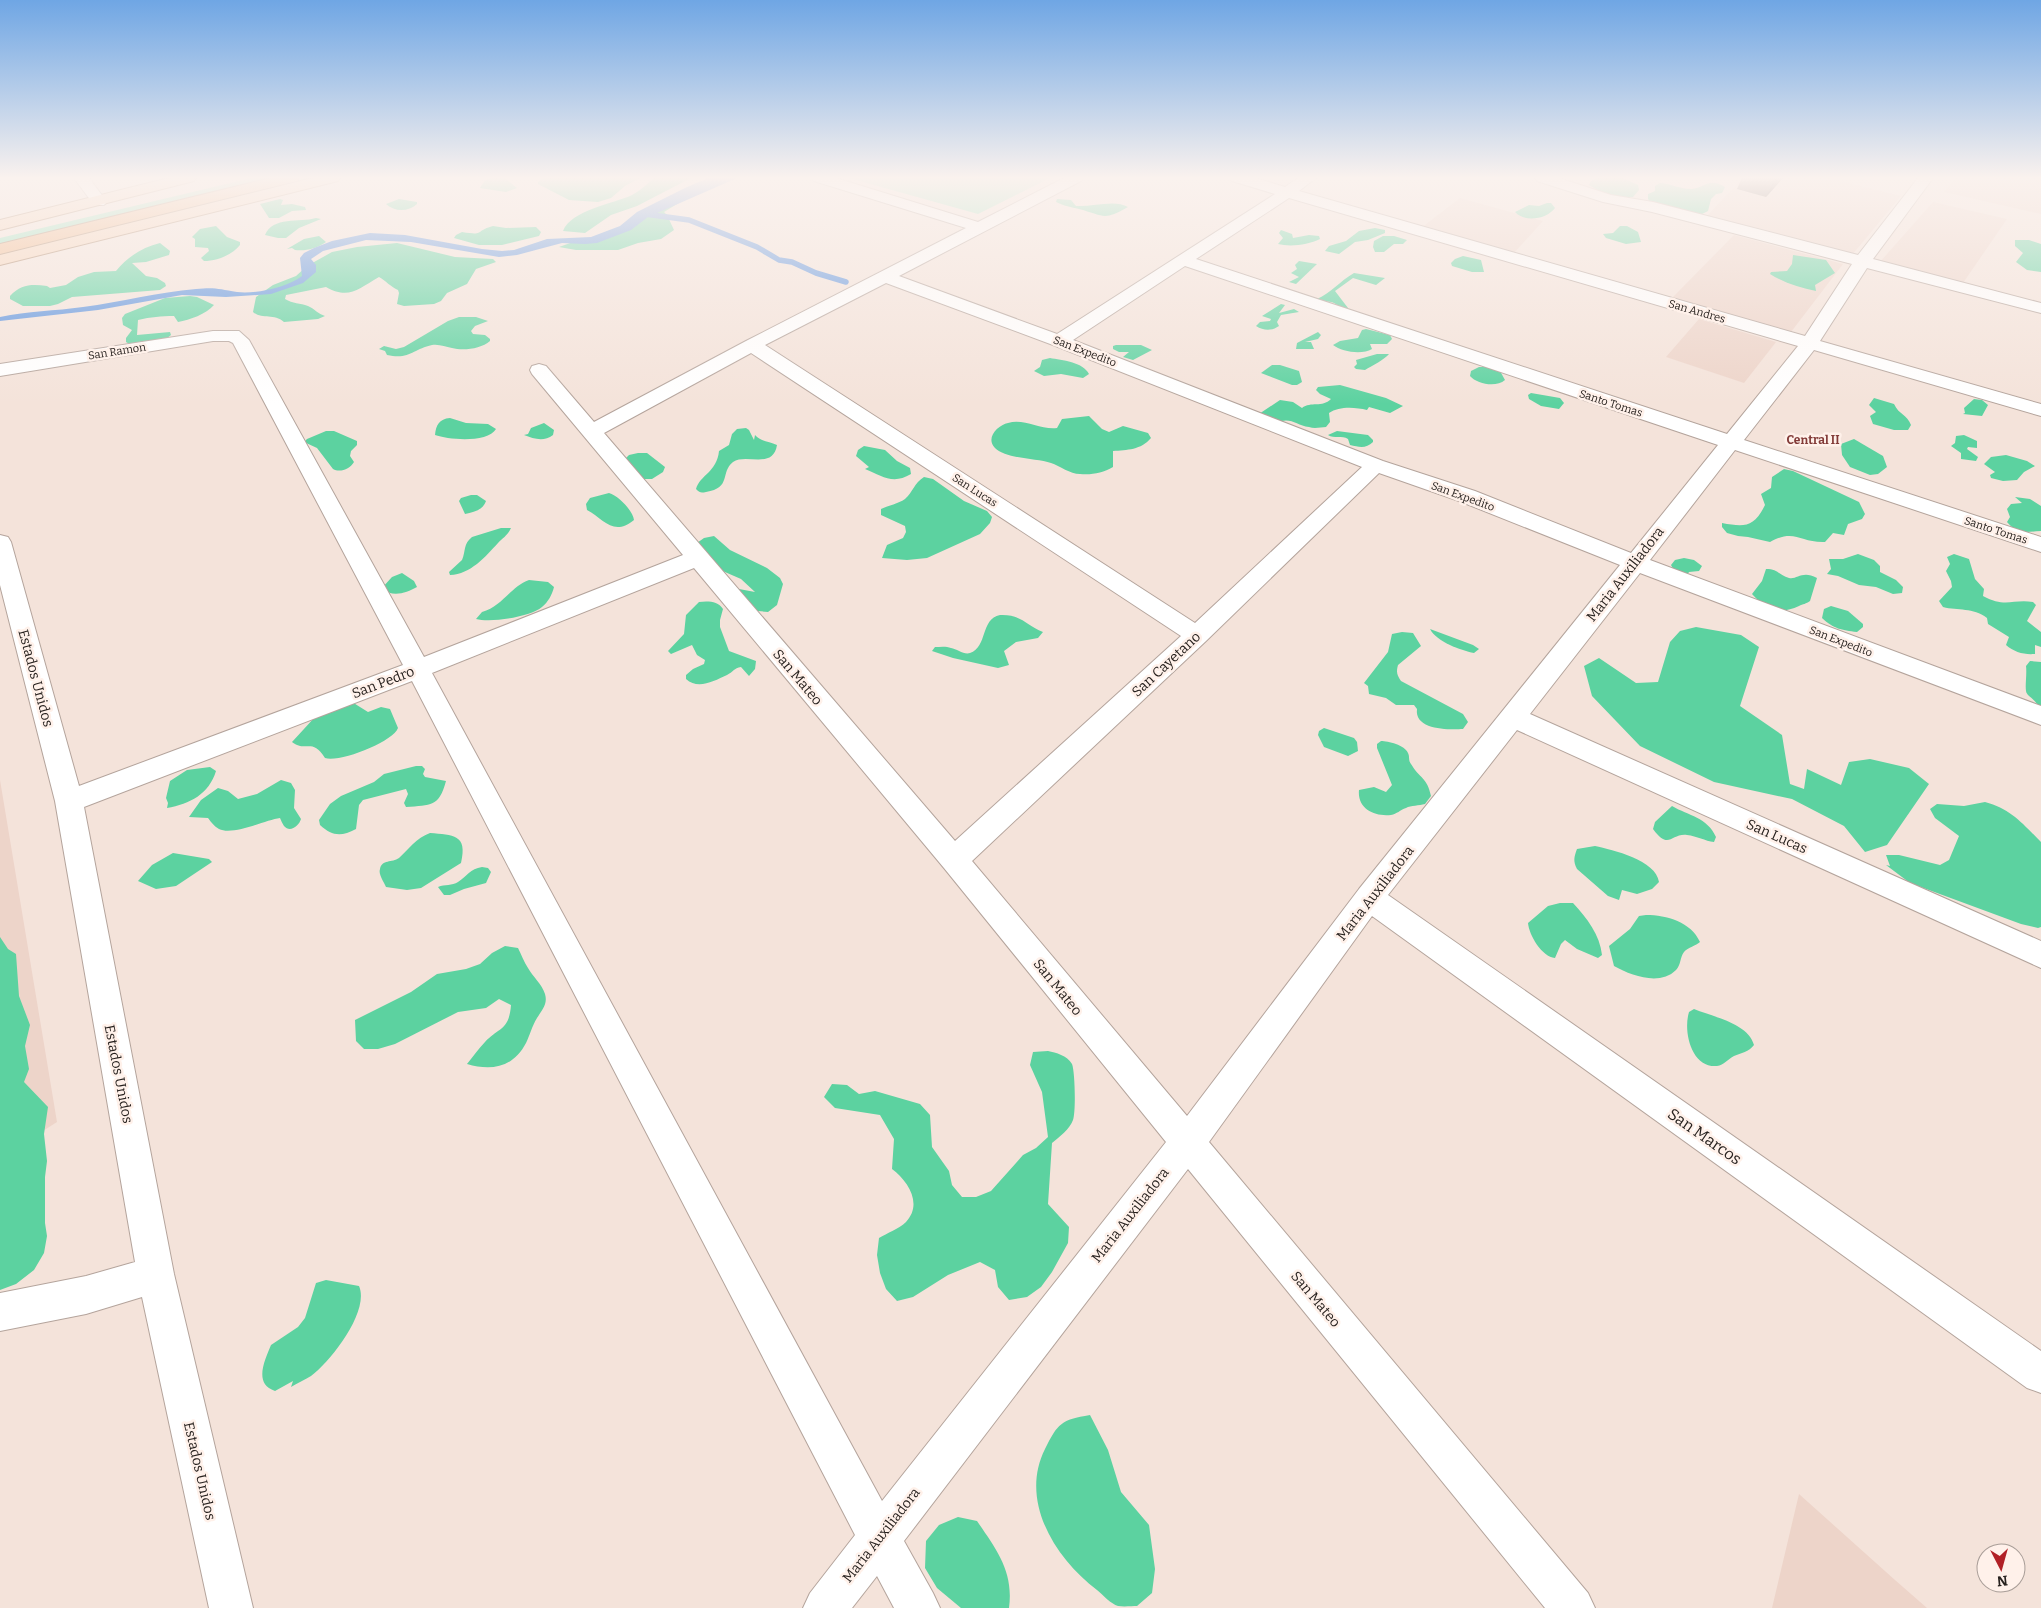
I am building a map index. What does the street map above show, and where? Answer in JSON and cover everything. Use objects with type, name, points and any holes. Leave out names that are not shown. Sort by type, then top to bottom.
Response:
[{"type":"main road","points":[[0,260],[28,253]]},
{"type":"street","points":[[591,432],[928,253]]},
{"type":"street","points":[[1059,340],[1193,253]]},
{"type":"street","name":"San Andres","points":[[1497,253],[2041,410]]},
{"type":"street","points":[[1828,253],[2041,308]]},
{"type":"street","name":"Maria Auxiliadora","points":[[824,1608],[1187,1143],[1369,898],[1809,344],[1869,253]]},
{"type":"street","name":"Santo Tomas","points":[[1182,260],[2041,545]]},
{"type":"street","name":"San Expedito","points":[[884,276],[1059,340],[1376,465],[1467,496],[1635,563],[2041,716]]},
{"type":"street","name":"San Ramon","points":[[0,370],[213,336],[233,335],[240,340],[418,668]]},
{"type":"street","name":"San Lucas","points":[[752,345],[1197,635]]},
{"type":"street","name":"San Mateo","points":[[539,370],[696,558],[954,860],[1574,1608]]},
{"type":"street","name":"San Cayetano","points":[[954,860],[1197,635],[1376,465]]},
{"type":"street","name":"Estados Unidos","points":[[0,542],[68,801],[156,1274],[231,1608]]},
{"type":"street","name":"San Pedro","points":[[68,801],[418,668],[696,558]]},
{"type":"street","points":[[418,668],[879,1538],[918,1608]]},
{"type":"street","name":"San Lucas","points":[[1512,718],[2041,955]]},
{"type":"street","name":"San Marcos","points":[[1369,898],[2041,1374]]},
{"type":"street","points":[[0,1312],[86,1295],[156,1274]]},
{"type":"shaded area","points":[[1716,253],[1802,253],[1843,264],[1791,332],[1671,299]]},
{"type":"shaded area","points":[[1888,253],[1984,253],[1963,283],[1880,262]]},
{"type":"shaded area","points":[[1699,319],[1776,342],[1744,383],[1666,357]]},
{"type":"shaded area","points":[[0,780],[57,1122],[0,1158]]},
{"type":"shaded area","points":[[1799,1494],[1895,1580],[1927,1608],[1772,1608]]},
{"type":"green space","points":[[4,253],[12,253],[0,256],[0,254]]},
{"type":"green space","points":[[136,253],[169,253],[169,255],[146,262],[132,263],[146,276],[157,278],[165,283],[166,286],[160,290],[72,297],[50,306],[23,306],[10,299],[14,292],[23,287],[42,285],[50,288],[66,285],[78,277],[94,272],[116,271]]},
{"type":"green space","points":[[207,253],[231,253],[214,260],[204,261],[201,258]]},
{"type":"green space","points":[[330,253],[439,253],[455,257],[493,259],[496,262],[476,269],[467,284],[447,293],[441,301],[434,304],[404,306],[397,304],[398,290],[379,277],[359,289],[347,293],[334,291],[326,287],[286,295],[285,299],[288,301],[308,306],[325,316],[318,319],[284,322],[276,318],[260,316],[253,312],[256,297],[273,285],[296,276],[307,266]]},
{"type":"green space","points":[[2023,253],[2041,253],[2041,272],[2027,270],[2016,262]]},
{"type":"green space","points":[[1793,255],[1826,260],[1835,273],[1815,285],[1816,291],[1792,285],[1770,274],[1771,272],[1787,271],[1792,264]]},
{"type":"green space","points":[[1463,256],[1481,260],[1484,272],[1472,272],[1452,266],[1451,263],[1455,259]]},
{"type":"green space","points":[[1299,261],[1317,264],[1296,284],[1289,282],[1299,277],[1291,273],[1297,269],[1295,265]]},
{"type":"green space","points":[[1354,273],[1385,278],[1376,285],[1353,278],[1335,291],[1347,309],[1335,308],[1337,305],[1335,303],[1317,299],[1327,294]]},
{"type":"green space","points":[[197,297],[214,305],[198,316],[178,322],[174,316],[138,320],[137,335],[170,332],[171,335],[166,339],[131,345],[126,342],[126,338],[132,330],[123,325],[122,318],[125,314],[165,298]]},
{"type":"green space","points":[[1281,304],[1285,305],[1279,313],[1294,309],[1299,312],[1281,315],[1277,322],[1279,326],[1271,330],[1265,330],[1256,326],[1260,322],[1270,321],[1271,319],[1262,316]]},
{"type":"green space","points":[[459,317],[476,317],[488,321],[475,326],[471,331],[473,334],[485,335],[490,341],[477,348],[466,349],[432,345],[401,356],[387,355],[385,351],[379,349],[384,346],[396,349],[404,347],[448,321]]},
{"type":"green space","points":[[1366,329],[1390,335],[1392,339],[1387,344],[1370,344],[1372,349],[1363,352],[1347,351],[1333,345],[1340,341],[1358,338],[1362,330]]},
{"type":"green space","points":[[1318,332],[1321,335],[1318,339],[1305,342],[1311,342],[1314,349],[1296,349],[1297,343]]},
{"type":"green space","points":[[1141,345],[1152,350],[1133,360],[1123,357],[1129,352],[1119,352],[1113,349],[1113,346]]},
{"type":"green space","points":[[1377,354],[1389,354],[1365,370],[1354,367],[1357,364],[1356,360]]},
{"type":"green space","points":[[1050,358],[1077,364],[1089,374],[1083,378],[1061,374],[1044,376],[1034,371],[1040,367],[1042,360]]},
{"type":"green space","points":[[1272,365],[1280,365],[1299,371],[1302,382],[1292,385],[1261,373]]},
{"type":"green space","points":[[1479,367],[1488,367],[1500,371],[1505,380],[1497,384],[1487,384],[1477,381],[1470,376],[1471,371]]},
{"type":"green space","points":[[1340,385],[1386,398],[1403,406],[1390,413],[1369,407],[1367,410],[1337,409],[1329,413],[1330,422],[1326,427],[1318,428],[1311,428],[1285,420],[1276,423],[1253,418],[1280,400],[1293,402],[1302,408],[1328,402],[1331,399],[1320,394],[1316,390],[1318,387]]},
{"type":"green space","points":[[1531,393],[1560,398],[1564,403],[1559,409],[1541,406],[1529,399],[1528,395]]},
{"type":"green space","points":[[1874,398],[1894,404],[1909,421],[1911,425],[1908,430],[1894,430],[1873,424],[1870,416],[1876,412],[1869,405]]},
{"type":"green space","points":[[1974,399],[1982,400],[1988,405],[1982,416],[1963,414],[1965,413],[1964,408]]},
{"type":"green space","points":[[1089,416],[1102,429],[1109,432],[1123,426],[1148,433],[1151,438],[1138,447],[1129,450],[1113,451],[1113,467],[1089,474],[1076,474],[1045,461],[1006,454],[1000,452],[992,444],[991,440],[994,432],[1004,424],[1020,422],[1057,428],[1062,419]]},
{"type":"green space","points":[[450,418],[466,423],[488,424],[496,429],[485,437],[468,439],[435,435],[439,423]]},
{"type":"green space","points":[[544,423],[554,430],[553,435],[550,437],[539,439],[524,435],[528,434],[531,428]]},
{"type":"green space","points":[[746,428],[754,440],[755,435],[762,440],[777,445],[774,453],[765,459],[745,459],[733,462],[727,470],[723,483],[719,487],[702,493],[696,489],[701,480],[712,469],[718,458],[719,451],[729,445],[732,434],[737,429]]},
{"type":"green space","points":[[326,431],[334,431],[357,441],[357,445],[351,451],[350,456],[354,462],[347,468],[339,471],[333,469],[317,448],[304,442]]},
{"type":"green space","points":[[1337,431],[1368,435],[1373,442],[1362,447],[1350,445],[1346,438],[1328,435]]},
{"type":"green space","points":[[1964,435],[1977,441],[1977,448],[1968,447],[1967,449],[1978,457],[1976,461],[1961,459],[1961,453],[1951,446],[1955,443],[1956,436]]},
{"type":"green space","points":[[1854,439],[1883,456],[1887,467],[1878,474],[1870,475],[1850,467],[1842,455],[1841,444]]},
{"type":"green space","points":[[864,446],[885,450],[897,461],[910,468],[911,474],[899,479],[893,479],[882,477],[865,469],[869,467],[856,456],[858,450]]},
{"type":"green space","points":[[647,453],[665,467],[663,472],[652,479],[642,479],[623,461],[629,455]]},
{"type":"green space","points":[[2006,455],[2027,461],[2035,466],[2024,472],[2017,480],[2003,481],[1991,478],[1990,475],[1995,472],[1984,464],[1991,457]]},
{"type":"green space","points":[[1784,469],[1793,471],[1859,502],[1865,514],[1862,519],[1848,524],[1844,535],[1833,533],[1825,542],[1786,536],[1770,542],[1727,533],[1722,527],[1722,523],[1742,525],[1748,524],[1757,518],[1765,505],[1761,494],[1771,488],[1772,477]]},
{"type":"green space","points":[[924,477],[933,479],[964,501],[987,511],[992,517],[990,523],[980,534],[927,558],[907,560],[882,558],[887,545],[903,538],[906,532],[905,526],[881,515],[881,509],[905,499]]},
{"type":"green space","points":[[609,493],[625,504],[634,520],[627,525],[614,527],[587,510],[586,504],[590,498]]},
{"type":"green space","points":[[477,495],[486,501],[480,509],[465,514],[459,501],[461,498]]},
{"type":"green space","points":[[2015,497],[2030,499],[2041,506],[2041,531],[2018,531],[2007,522],[2010,517],[2007,509],[2011,504],[2022,503]]},
{"type":"green space","points":[[501,528],[511,528],[507,535],[483,559],[465,572],[450,575],[449,572],[462,560],[466,545],[472,537]]},
{"type":"green space","points":[[714,536],[730,550],[767,568],[780,578],[783,584],[777,605],[768,612],[758,611],[749,608],[738,596],[739,589],[755,592],[741,579],[718,569],[697,543],[704,538]]},
{"type":"green space","points":[[1858,554],[1874,560],[1880,566],[1880,572],[1896,580],[1903,587],[1902,593],[1893,594],[1876,587],[1859,585],[1838,576],[1827,574],[1831,569],[1829,559],[1843,559]]},
{"type":"green space","points":[[1954,554],[1969,559],[1975,579],[1984,589],[1983,596],[1997,602],[2026,601],[2033,602],[2036,605],[2027,621],[2041,632],[2041,647],[2035,645],[2035,654],[2012,650],[2006,645],[2009,637],[1988,624],[1987,618],[1982,615],[1976,612],[1943,607],[1939,601],[1952,587],[1946,571],[1950,564],[1947,557]]},
{"type":"green space","points":[[1684,558],[1694,560],[1702,566],[1699,571],[1689,572],[1686,577],[1676,574],[1671,565],[1675,560]]},
{"type":"green space","points":[[1766,569],[1773,570],[1789,578],[1807,575],[1817,578],[1810,601],[1786,610],[1774,609],[1763,604],[1752,594],[1762,581]]},
{"type":"green space","points":[[402,573],[414,581],[417,587],[404,593],[395,594],[382,588],[392,577]]},
{"type":"green space","points":[[529,580],[548,582],[554,587],[550,598],[542,607],[529,614],[510,618],[476,619],[482,612],[495,606],[516,587]]},
{"type":"green space","points":[[699,602],[716,603],[721,606],[723,609],[720,627],[729,651],[756,661],[755,669],[749,676],[741,667],[717,680],[706,683],[696,684],[686,679],[686,675],[704,664],[705,660],[697,655],[692,645],[671,654],[668,651],[684,634],[686,615]]},
{"type":"green space","points":[[1831,606],[1848,611],[1863,624],[1863,627],[1857,632],[1842,630],[1830,625],[1822,618],[1824,609]]},
{"type":"green space","points":[[1000,615],[1013,616],[1043,632],[1038,638],[1016,642],[1004,651],[1009,665],[998,668],[953,658],[932,651],[935,647],[945,647],[965,653],[976,650],[989,622]]},
{"type":"green space","points":[[1696,627],[1741,635],[1759,647],[1740,706],[1782,735],[1790,784],[1804,789],[1807,769],[1841,785],[1849,762],[1870,759],[1909,768],[1929,784],[1887,845],[1865,852],[1844,826],[1792,799],[1714,782],[1640,746],[1592,696],[1584,666],[1599,658],[1636,683],[1658,682],[1670,642],[1680,631]]},
{"type":"green space","points":[[1430,629],[1479,649],[1474,653],[1456,648],[1443,642]]},
{"type":"green space","points":[[1402,632],[1413,633],[1421,646],[1398,665],[1397,672],[1401,681],[1463,714],[1468,722],[1463,729],[1442,729],[1427,725],[1421,721],[1414,705],[1396,705],[1386,698],[1369,694],[1368,686],[1364,683],[1388,652],[1392,634]]},
{"type":"green space","points":[[2030,661],[2041,662],[2041,714],[2038,705],[2026,691],[2026,666]]},
{"type":"green space","points":[[352,702],[368,712],[381,707],[390,709],[398,728],[394,734],[376,745],[353,754],[332,759],[325,758],[316,748],[297,745],[292,742],[315,717]]},
{"type":"green space","points":[[1324,728],[1354,738],[1357,742],[1358,751],[1348,756],[1324,747],[1318,735],[1319,731]]},
{"type":"green space","points":[[1381,741],[1396,744],[1404,748],[1409,754],[1410,763],[1425,781],[1431,796],[1425,804],[1410,806],[1393,814],[1385,815],[1373,813],[1364,807],[1359,797],[1359,790],[1374,787],[1386,792],[1392,785],[1377,748],[1377,744]]},
{"type":"green space","points":[[422,766],[425,769],[423,774],[425,777],[446,781],[440,796],[433,803],[406,807],[404,803],[408,794],[406,789],[363,800],[359,805],[356,829],[351,832],[337,834],[320,825],[319,820],[330,804],[341,796],[374,782],[384,774]]},
{"type":"green space","points":[[210,767],[216,771],[213,779],[198,797],[183,804],[167,808],[166,798],[170,781],[187,770]]},
{"type":"green space","points":[[281,780],[291,783],[295,790],[294,808],[301,819],[294,828],[286,828],[280,818],[232,831],[225,831],[218,828],[208,818],[189,817],[201,800],[218,788],[228,791],[238,799],[257,794]]},
{"type":"green space","points":[[1985,802],[2009,813],[2041,842],[2041,927],[2021,924],[1910,883],[1886,865],[1890,866],[1886,855],[1899,855],[1940,865],[1949,860],[1959,836],[1935,818],[1930,809],[1937,804],[1964,806]]},
{"type":"green space","points":[[1672,806],[1708,825],[1716,837],[1714,842],[1687,835],[1667,840],[1658,835],[1653,829],[1655,822]]},
{"type":"green space","points":[[430,833],[446,834],[457,838],[462,846],[461,863],[421,888],[407,890],[386,887],[380,873],[381,866],[385,862],[399,858],[417,841]]},
{"type":"green space","points":[[1595,846],[1622,853],[1642,862],[1656,874],[1659,882],[1652,889],[1637,894],[1622,890],[1619,900],[1608,896],[1577,869],[1575,864],[1577,849]]},
{"type":"green space","points":[[173,853],[209,859],[212,862],[176,886],[156,889],[138,881],[152,865]]},
{"type":"green space","points":[[482,867],[488,868],[491,872],[486,883],[450,895],[444,895],[438,887],[456,883],[472,871]]},
{"type":"green space","points":[[1560,903],[1573,903],[1588,921],[1596,934],[1601,948],[1602,955],[1598,958],[1577,949],[1565,940],[1561,944],[1555,958],[1545,954],[1537,945],[1528,923],[1548,906]]},
{"type":"green space","points":[[1639,916],[1662,916],[1678,921],[1691,929],[1700,942],[1684,952],[1676,970],[1662,978],[1637,976],[1614,966],[1609,946],[1630,929]]},
{"type":"green space","points":[[0,937],[8,949],[16,954],[19,996],[30,1025],[25,1046],[29,1069],[24,1082],[48,1107],[44,1134],[47,1161],[45,1223],[47,1236],[44,1253],[34,1270],[16,1284],[0,1290]]},
{"type":"green space","points":[[505,946],[518,948],[530,971],[542,987],[546,998],[544,1007],[535,1021],[526,1043],[515,1058],[501,1066],[493,1067],[467,1064],[482,1045],[502,1028],[508,1020],[511,1005],[499,999],[486,1008],[458,1012],[395,1044],[378,1049],[364,1049],[356,1041],[355,1020],[411,992],[437,974],[466,969],[480,964],[492,953]]},
{"type":"green space","points":[[1694,1009],[1737,1026],[1745,1031],[1754,1045],[1747,1051],[1717,1066],[1708,1065],[1701,1061],[1695,1055],[1688,1038],[1687,1020],[1689,1012]]},
{"type":"green space","points":[[1048,1051],[1064,1056],[1072,1064],[1075,1092],[1075,1109],[1072,1123],[1052,1143],[1048,1204],[1069,1227],[1068,1243],[1052,1272],[1041,1287],[1027,1297],[1009,1300],[998,1287],[995,1270],[980,1262],[948,1275],[913,1297],[897,1301],[886,1289],[880,1273],[877,1255],[879,1238],[906,1222],[913,1208],[913,1200],[908,1186],[892,1169],[894,1139],[880,1115],[835,1108],[824,1097],[832,1084],[847,1085],[859,1094],[875,1091],[920,1104],[930,1115],[932,1147],[949,1171],[952,1185],[962,1197],[976,1197],[991,1191],[1023,1155],[1036,1148],[1048,1137],[1042,1092],[1030,1065],[1033,1052]]},
{"type":"green space","points":[[326,1280],[359,1286],[361,1296],[354,1322],[338,1348],[311,1376],[291,1387],[293,1381],[275,1391],[268,1388],[264,1383],[262,1371],[271,1345],[298,1327],[305,1318],[316,1283]]},
{"type":"green space","points":[[1090,1415],[1108,1450],[1121,1492],[1149,1525],[1155,1569],[1152,1593],[1137,1606],[1115,1605],[1082,1577],[1055,1545],[1039,1508],[1036,1488],[1038,1469],[1049,1440],[1057,1428],[1066,1421]]},
{"type":"green space","points":[[958,1517],[977,1521],[997,1551],[1009,1583],[1009,1608],[961,1608],[937,1588],[925,1568],[926,1541],[939,1525]]},
{"type":"water","points":[[304,253],[320,253],[311,259],[316,265],[316,272],[303,283],[271,294],[226,297],[182,295],[98,310],[0,321],[0,317],[10,315],[83,307],[182,290],[213,288],[237,292],[262,291],[288,284],[302,276],[300,258]]},
{"type":"water","points":[[476,253],[524,253],[517,255],[499,257]]},
{"type":"waterway","points":[[767,253],[779,260],[792,262],[816,273],[846,282]]},
{"type":"district","name":"Central II","points":[[1813,440]]}]
